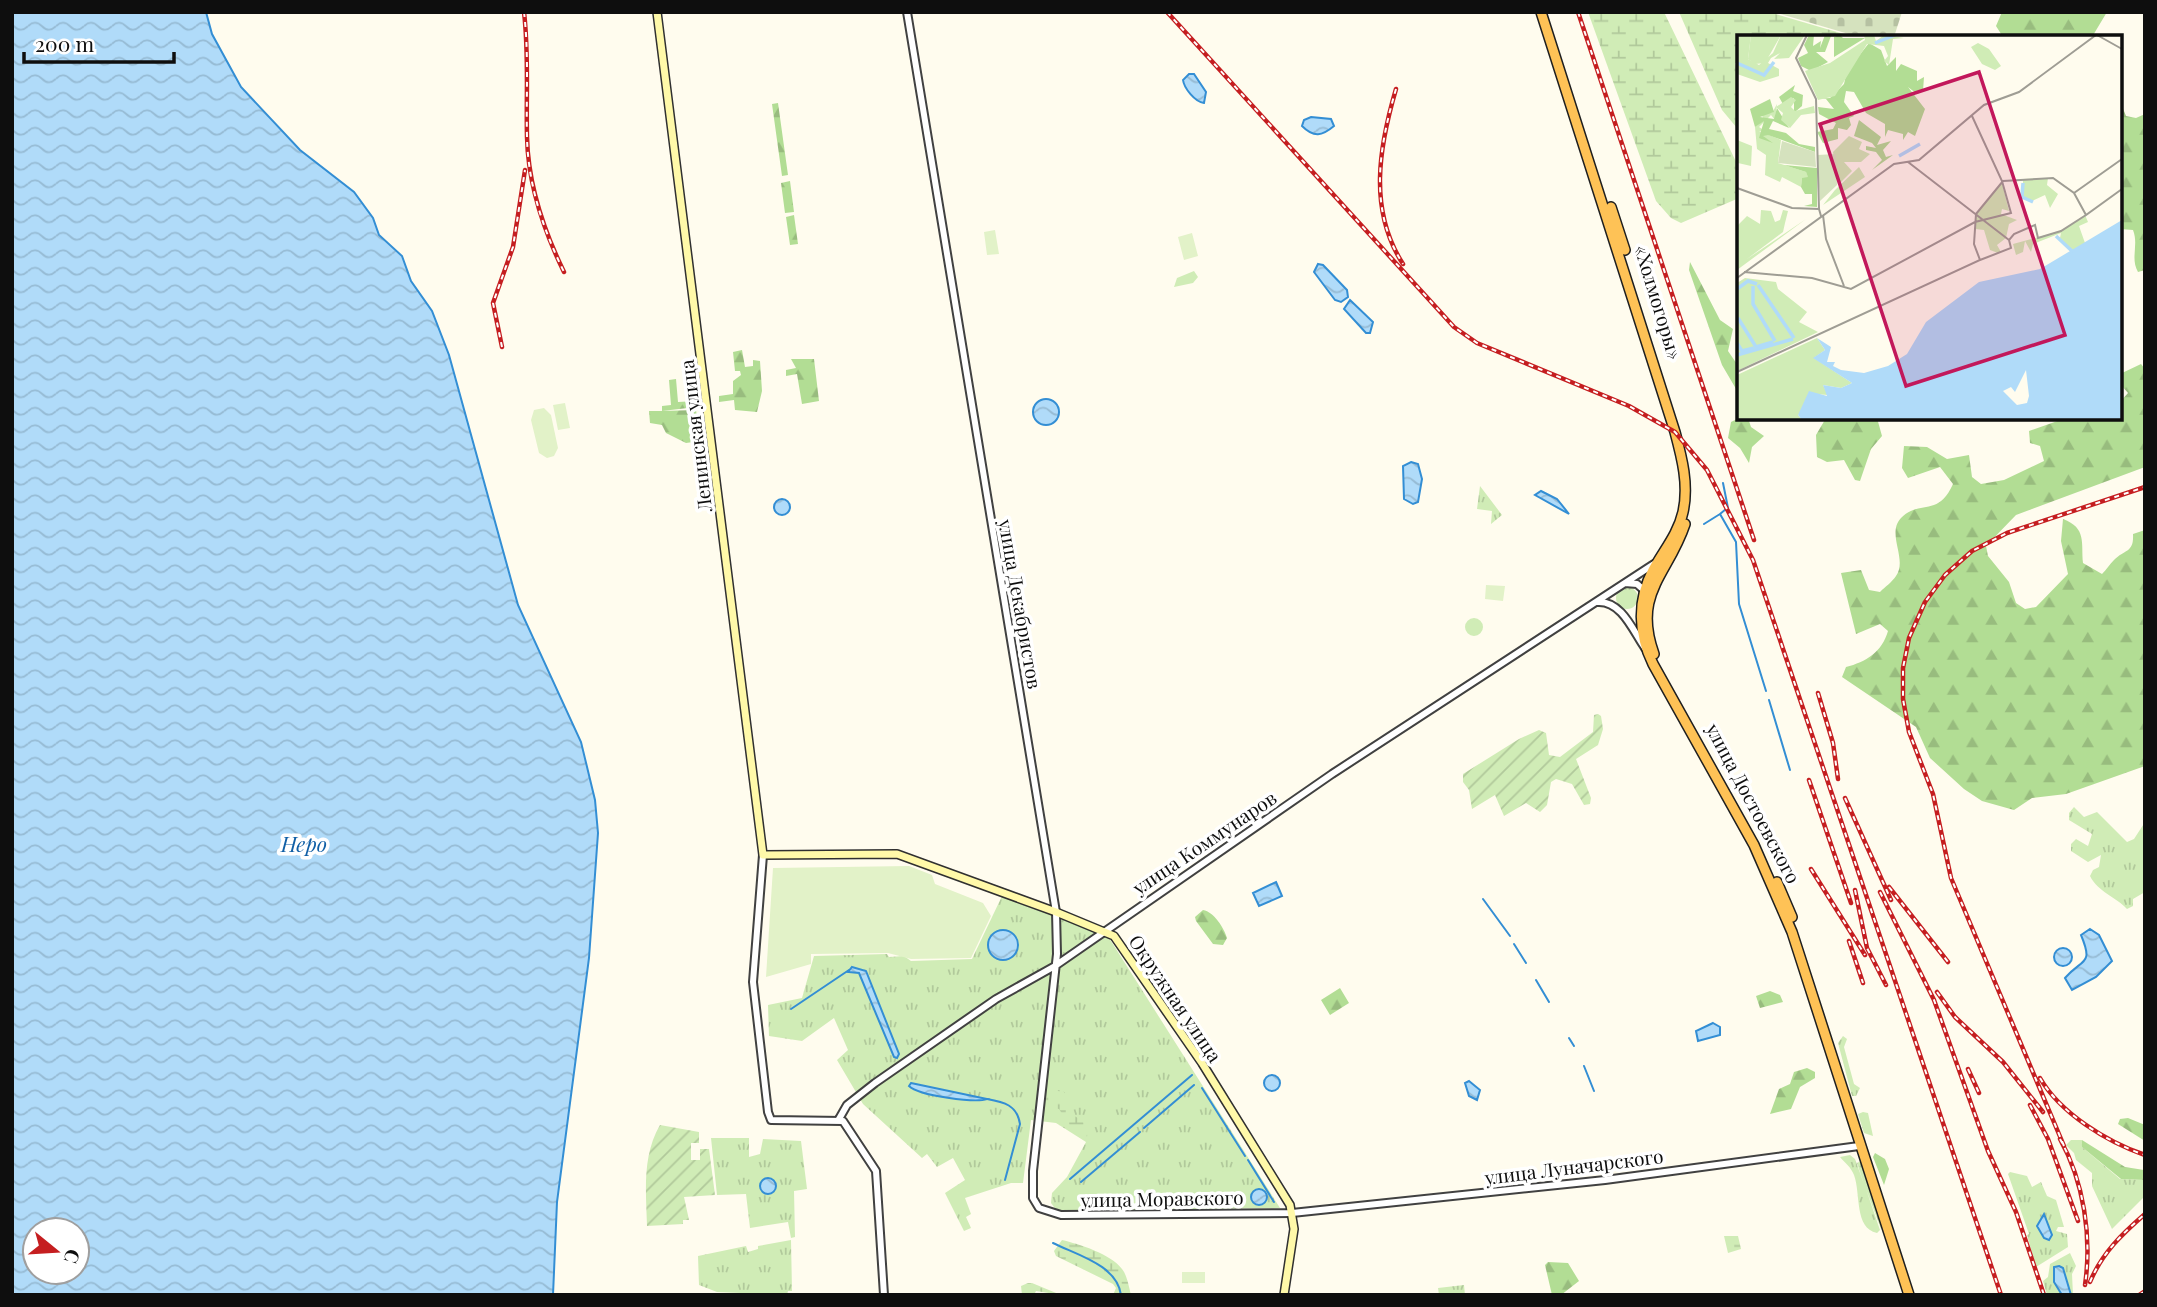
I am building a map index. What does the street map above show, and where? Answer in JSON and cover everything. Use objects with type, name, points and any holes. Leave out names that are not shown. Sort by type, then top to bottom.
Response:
[{"type":"highway","name":"«Холмогоры»","points":[[1541,12],[1681,453],[1685,481],[1683,509],[1675,532],[1660,559],[1647,596]]},
{"type":"highway","name":"«Холмогоры»","points":[[1547,12],[1619,233],[1688,459],[1691,490],[1686,521],[1678,541],[1647,596]]},
{"type":"highway","points":[[1642,610],[1647,596]]},
{"type":"highway","name":"улица Достоевского","points":[[1647,596],[1647,626],[1653,653],[1759,841],[1793,920],[1861,1145]]},
{"type":"highway","name":"улица Достоевского","points":[[1642,610],[1646,650],[1749,836],[1775,892],[1808,978],[1861,1145]]},
{"type":"highway","points":[[1861,1145],[1911,1295]]},
{"type":"main road","name":"Ленинская улица","points":[[657,12],[763,855]]},
{"type":"main road","name":"Окружная улица","points":[[763,855],[897,854],[1114,936],[1202,1063],[1293,1213]]},
{"type":"main road","points":[[1283,1295],[1294,1229],[1293,1213]]},
{"type":"street","name":"улица Декабристов","points":[[906,12],[1056,912],[1055,966],[1033,1171],[1035,1203]]},
{"type":"street","name":"улица Коммунаров","points":[[839,1119],[847,1105],[898,1066],[996,999],[1055,966],[1372,747],[1660,559]]},
{"type":"street","points":[[1624,584],[1637,584],[1647,596]]},
{"type":"street","points":[[1617,589],[1613,599],[1646,650]]},
{"type":"street","points":[[1596,602],[1610,603],[1633,615],[1642,610]]},
{"type":"street","points":[[763,855],[753,982],[761,1069],[771,1120],[839,1119],[849,1126],[876,1171],[884,1295]]},
{"type":"street","name":"улица Луначарского","points":[[1293,1213],[1605,1180],[1861,1145]]},
{"type":"street","name":"улица Моравского","points":[[1035,1203],[1044,1212],[1061,1215],[1293,1213]]},
{"type":"green space","points":[[1588,12],[1664,12],[1737,164],[1737,199],[1681,223],[1671,218],[1656,201]]},
{"type":"green space","points":[[1679,12],[1769,12],[1847,35],[1737,35],[1737,128],[1722,110]]},
{"type":"green space","points":[[1774,12],[1902,12],[1895,35],[1852,35]]},
{"type":"green space","points":[[2002,12],[2107,12],[2093,35],[2002,35],[1996,26]]},
{"type":"green space","points":[[778,103],[788,175],[782,176],[772,104]]},
{"type":"green space","points":[[2122,106],[2126,116],[2136,118],[2145,114],[2145,270],[2138,272],[2133,230],[2122,229]]},
{"type":"green space","points":[[790,181],[794,212],[785,213],[781,183]]},
{"type":"green space","points":[[794,215],[798,244],[790,245],[786,217]]},
{"type":"green space","points":[[995,230],[999,254],[987,255],[984,232]]},
{"type":"green space","points":[[1192,233],[1198,256],[1184,260],[1178,237]]},
{"type":"green space","points":[[1690,262],[1720,320],[1733,329],[1728,351],[1737,364],[1737,391],[1722,365],[1689,270]]},
{"type":"green space","points":[[1194,271],[1198,277],[1193,283],[1174,287],[1177,278]]},
{"type":"green space","points":[[742,350],[745,367],[753,366],[753,360],[760,361],[762,391],[757,412],[735,410],[734,400],[719,402],[719,396],[733,394],[733,381],[741,375],[740,371],[735,371],[733,352]]},
{"type":"green space","points":[[791,359],[814,359],[819,401],[802,404],[797,374],[786,376],[786,370],[796,368]]},
{"type":"green space","points":[[2141,364],[2145,369],[2145,467],[2016,515],[1986,546],[1988,556],[2009,582],[2016,603],[2025,609],[2036,607],[2068,574],[2061,541],[2063,519],[2079,532],[2083,563],[2102,574],[2130,548],[2133,534],[2145,530],[2145,766],[2066,794],[2032,798],[2014,810],[1982,801],[1964,789],[1930,758],[1916,727],[1842,677],[1846,667],[1866,659],[1882,645],[1888,631],[1880,624],[1856,634],[1841,573],[1861,570],[1869,590],[1880,592],[1899,569],[1896,531],[1901,518],[1915,509],[1935,505],[1953,484],[1940,467],[1908,478],[1902,468],[1904,446],[1927,447],[1947,459],[1969,455],[1972,477],[1981,484],[2004,480],[2044,461],[2040,446],[2030,443],[2029,431],[2060,420],[2122,420],[2122,400],[2128,393],[2122,386],[2122,373]]},
{"type":"green space","points":[[676,379],[678,402],[696,401],[696,407],[662,411],[662,406],[671,405],[669,380]]},
{"type":"green space","points":[[565,403],[570,428],[558,430],[553,405]]},
{"type":"green space","points":[[544,408],[551,415],[558,448],[554,456],[547,458],[539,453],[531,420],[534,410]]},
{"type":"green space","points":[[696,410],[700,441],[686,443],[666,433],[662,425],[650,423],[649,411]]},
{"type":"green space","points":[[1737,419],[1749,420],[1751,427],[1764,436],[1752,447],[1749,463],[1740,448],[1728,438],[1731,422]]},
{"type":"green space","points":[[1825,420],[1878,420],[1882,436],[1871,449],[1860,481],[1855,480],[1844,460],[1827,462],[1817,457],[1816,435]]},
{"type":"green space","points":[[1480,486],[1502,515],[1491,524],[1492,511],[1477,509]]},
{"type":"green space","points":[[1486,585],[1505,586],[1503,601],[1485,599]]},
{"type":"green space","points":[[1627,587],[1635,590],[1638,598],[1635,606],[1627,609],[1619,606],[1616,598],[1619,590]]},
{"type":"green space","points":[[1474,618],[1480,621],[1483,627],[1480,633],[1474,636],[1468,633],[1465,627],[1468,621]]},
{"type":"green space","points":[[1594,715],[1601,716],[1603,729],[1598,745],[1576,759],[1591,798],[1590,804],[1584,805],[1572,784],[1556,779],[1551,782],[1547,805],[1540,812],[1526,803],[1504,816],[1495,795],[1472,809],[1463,774],[1519,739],[1539,730],[1546,733],[1549,755],[1560,757],[1593,732]]},
{"type":"green space","points":[[2074,807],[2084,817],[2097,812],[2127,842],[2134,839],[2145,822],[2145,892],[2133,899],[2133,906],[2127,909],[2093,882],[2090,876],[2093,870],[2099,867],[2101,855],[2088,862],[2071,851],[2071,844],[2076,839],[2088,846],[2092,834],[2069,820],[2069,813]]},
{"type":"green space","points":[[909,866],[932,875],[935,884],[983,903],[991,916],[971,958],[911,959],[888,953],[811,954],[811,964],[766,977],[773,868]]},
{"type":"green space","points":[[1003,894],[1104,930],[1280,1208],[1057,1211],[1051,1203],[1052,1193],[1067,1177],[1086,1142],[1056,1123],[1031,1120],[1023,1183],[1011,1183],[965,1198],[971,1214],[966,1217],[971,1228],[964,1231],[945,1193],[965,1180],[953,1158],[937,1167],[927,1154],[922,1158],[863,1104],[837,1060],[848,1050],[834,1018],[802,1041],[769,1036],[768,1005],[802,998],[814,956],[887,954],[889,957],[904,956],[911,961],[972,959]]},
{"type":"green space","points":[[1203,910],[1215,917],[1224,930],[1227,938],[1223,945],[1213,944],[1196,921],[1195,917]]},
{"type":"green space","points":[[1340,988],[1349,1003],[1330,1015],[1321,1000]]},
{"type":"green space","points":[[1770,991],[1780,995],[1783,1002],[1760,1008],[1756,996]]},
{"type":"green space","points":[[1843,1036],[1847,1039],[1844,1047],[1854,1084],[1860,1088],[1856,1096],[1852,1096],[1838,1043]]},
{"type":"green space","points":[[1807,1068],[1815,1072],[1815,1078],[1800,1087],[1791,1109],[1770,1114],[1779,1089],[1790,1084],[1794,1072]]},
{"type":"green space","points":[[1052,1090],[1064,1092],[1068,1098],[1066,1105],[1071,1113],[1088,1126],[1087,1137],[1073,1130],[1059,1109],[1047,1107],[1045,1097]]},
{"type":"green space","points":[[1868,1113],[1873,1136],[1864,1133],[1858,1114]]},
{"type":"green space","points":[[2128,1118],[2145,1125],[2145,1141],[2118,1124],[2120,1119]]},
{"type":"green space","points":[[660,1125],[699,1132],[699,1143],[691,1143],[691,1160],[700,1160],[700,1149],[709,1149],[715,1195],[684,1197],[689,1220],[683,1220],[683,1224],[647,1226],[648,1161]]},
{"type":"green space","points":[[711,1138],[749,1138],[749,1157],[760,1154],[763,1139],[801,1141],[807,1189],[794,1191],[795,1237],[791,1238],[788,1222],[750,1228],[746,1194],[717,1195]]},
{"type":"green space","points":[[2071,1140],[2082,1140],[2082,1147],[2120,1179],[2145,1180],[2145,1196],[2112,1229],[2092,1186],[2092,1173],[2076,1160],[2074,1153],[2066,1145]]},
{"type":"green space","points":[[2082,1140],[2125,1167],[2144,1170],[2145,1180],[2121,1179],[2082,1147]]},
{"type":"green space","points":[[1875,1153],[1885,1159],[1889,1169],[1884,1185],[1873,1157]]},
{"type":"green space","points":[[1850,1155],[1855,1159],[1864,1184],[1857,1163],[1861,1161],[1883,1224],[1881,1229],[1866,1189],[1880,1230],[1877,1233],[1870,1230],[1861,1217],[1854,1175],[1840,1157]]},
{"type":"green space","points":[[2010,1172],[2027,1176],[2032,1187],[2041,1182],[2047,1196],[2056,1200],[2064,1227],[2058,1227],[2056,1231],[2067,1234],[2068,1247],[2036,1267],[2027,1235],[2029,1234],[2008,1174]]},
{"type":"green space","points":[[1724,1236],[1738,1236],[1741,1249],[1728,1253]]},
{"type":"green space","points":[[791,1240],[792,1291],[788,1291],[787,1295],[717,1292],[699,1285],[698,1256],[746,1246],[748,1252],[758,1249],[758,1246]]},
{"type":"green space","points":[[1062,1240],[1094,1250],[1117,1264],[1125,1274],[1131,1295],[1113,1295],[1116,1288],[1113,1284],[1056,1256],[1054,1251]]},
{"type":"green space","points":[[2070,1253],[2076,1266],[2072,1274],[2073,1295],[2047,1295],[2043,1281],[2048,1277],[2050,1264]]},
{"type":"green space","points":[[1548,1262],[1568,1263],[1579,1281],[1561,1295],[1552,1295],[1545,1265]]},
{"type":"green space","points":[[1182,1272],[1205,1272],[1205,1283],[1182,1283]]},
{"type":"green space","points":[[1028,1283],[1061,1295],[1036,1291],[1034,1295],[1022,1295],[1021,1286]]},
{"type":"green space","points":[[1464,1285],[1465,1295],[1439,1295],[1438,1288]]},
{"type":"water","name":"Неро","points":[[12,12],[206,12],[212,34],[241,87],[300,150],[354,192],[373,218],[379,235],[402,256],[411,281],[432,311],[449,355],[518,605],[581,742],[595,800],[598,833],[589,958],[557,1202],[553,1295],[12,1295]]},
{"type":"water","points":[[1189,74],[1194,74],[1206,92],[1204,103],[1185,87],[1183,80]]},
{"type":"water","points":[[1311,117],[1331,119],[1334,126],[1322,134],[1314,134],[1302,126],[1304,120]]},
{"type":"water","points":[[1318,264],[1323,265],[1347,290],[1348,297],[1341,302],[1335,300],[1314,272]]},
{"type":"water","points":[[1350,300],[1373,322],[1370,333],[1366,333],[1344,309]]},
{"type":"water","points":[[1046,399],[1055,403],[1059,412],[1055,421],[1046,425],[1037,421],[1033,412],[1037,403]]},
{"type":"water","points":[[1411,462],[1418,464],[1422,479],[1418,502],[1413,504],[1404,499],[1403,466]]},
{"type":"water","points":[[1541,491],[1557,499],[1569,514],[1535,495]]},
{"type":"water","points":[[779,499],[785,499],[790,507],[788,513],[779,515],[774,510],[774,504]]},
{"type":"water","points":[[1276,882],[1282,896],[1259,906],[1253,893]]},
{"type":"water","points":[[2090,929],[2099,935],[2112,961],[2096,977],[2072,990],[2065,978],[2084,961],[2086,952],[2081,935]]},
{"type":"water","points":[[1003,930],[1014,934],[1018,945],[1014,956],[1003,960],[992,956],[988,945],[992,934]]},
{"type":"water","points":[[2059,948],[2067,948],[2072,957],[2070,964],[2059,966],[2054,961],[2054,953]]},
{"type":"water","points":[[852,967],[866,971],[899,1054],[897,1058],[894,1057],[859,973],[848,972]]},
{"type":"water","points":[[1713,1023],[1720,1027],[1720,1035],[1698,1041],[1696,1031]]},
{"type":"water","points":[[1272,1075],[1280,1083],[1272,1091],[1264,1083]]},
{"type":"water","points":[[1469,1081],[1480,1090],[1477,1100],[1469,1096],[1465,1083]]},
{"type":"water","points":[[911,1083],[987,1099],[935,1096],[915,1090],[909,1086]]},
{"type":"water","points":[[768,1178],[774,1180],[774,1192],[768,1194],[762,1192],[760,1186],[762,1180]]},
{"type":"water","points":[[1259,1189],[1265,1191],[1265,1203],[1259,1205],[1253,1203],[1251,1197],[1253,1191]]},
{"type":"water","points":[[2044,1214],[2052,1235],[2049,1240],[2044,1238],[2037,1226]]},
{"type":"water","points":[[2054,1267],[2063,1268],[2071,1295],[2062,1295],[2054,1282]]},
{"type":"waterway","points":[[1723,483],[1728,508]]},
{"type":"waterway","points":[[1726,509],[1720,514],[1736,542],[1739,604],[1766,691]]},
{"type":"waterway","points":[[1704,524],[1720,514]]},
{"type":"waterway","points":[[1769,700],[1790,770]]},
{"type":"waterway","points":[[1483,899],[1510,936]]},
{"type":"waterway","points":[[1514,944],[1526,963]]},
{"type":"waterway","points":[[791,1009],[849,970]]},
{"type":"waterway","points":[[1536,980],[1549,1002]]},
{"type":"waterway","points":[[1569,1038],[1574,1046]]},
{"type":"waterway","points":[[1584,1066],[1594,1091]]},
{"type":"waterway","points":[[1070,1179],[1192,1075]]},
{"type":"waterway","points":[[1144,1128],[1194,1085]]},
{"type":"waterway","points":[[1202,1088],[1245,1156]]},
{"type":"waterway","points":[[987,1099],[1013,1109],[1020,1124],[1005,1180]]},
{"type":"waterway","points":[[1081,1182],[1140,1132]]},
{"type":"waterway","points":[[1248,1160],[1274,1202]]},
{"type":"waterway","points":[[1053,1243],[1104,1269],[1118,1285],[1121,1295]]},
{"type":"railway","points":[[524,12],[530,172],[543,223],[564,272]]},
{"type":"railway","points":[[1167,12],[1454,327],[1477,343],[1629,406],[1675,432],[1707,470],[1753,560],[2001,1295]]},
{"type":"railway","points":[[1578,12],[1754,540]]},
{"type":"railway","points":[[1396,89],[1385,133],[1380,178],[1385,222],[1403,264]]},
{"type":"railway","points":[[502,347],[493,303],[513,247],[525,170]]},
{"type":"railway","points":[[2064,1146],[1951,878],[1933,794],[1909,732],[1903,699],[1903,668],[1909,638],[1925,602],[1945,575],[1972,551],[2007,533],[2145,487]]},
{"type":"railway","points":[[1818,693],[1833,743],[1838,779]]},
{"type":"railway","points":[[1809,780],[1851,903]]},
{"type":"railway","points":[[1845,798],[1891,900]]},
{"type":"railway","points":[[1811,869],[1865,955]]},
{"type":"railway","points":[[1889,887],[1948,962]]},
{"type":"railway","points":[[1855,890],[1867,948],[1886,985]]},
{"type":"railway","points":[[1880,892],[1934,1000],[1988,1151],[2016,1212],[2044,1295]]},
{"type":"railway","points":[[1849,941],[1863,983]]},
{"type":"railway","points":[[1937,992],[1955,1017],[2003,1062],[2043,1112]]},
{"type":"railway","points":[[1968,1069],[1979,1093]]},
{"type":"railway","points":[[2040,1078],[2060,1103],[2086,1125],[2145,1155]]},
{"type":"railway","points":[[2030,1105],[2048,1139],[2078,1221]]},
{"type":"railway","points":[[2060,1139],[2075,1173],[2084,1210],[2087,1248],[2085,1285]]},
{"type":"railway","points":[[2090,1282],[2113,1245],[2145,1214]]},
{"type":"railway","points":[[2139,1295],[2145,1291]]}]
